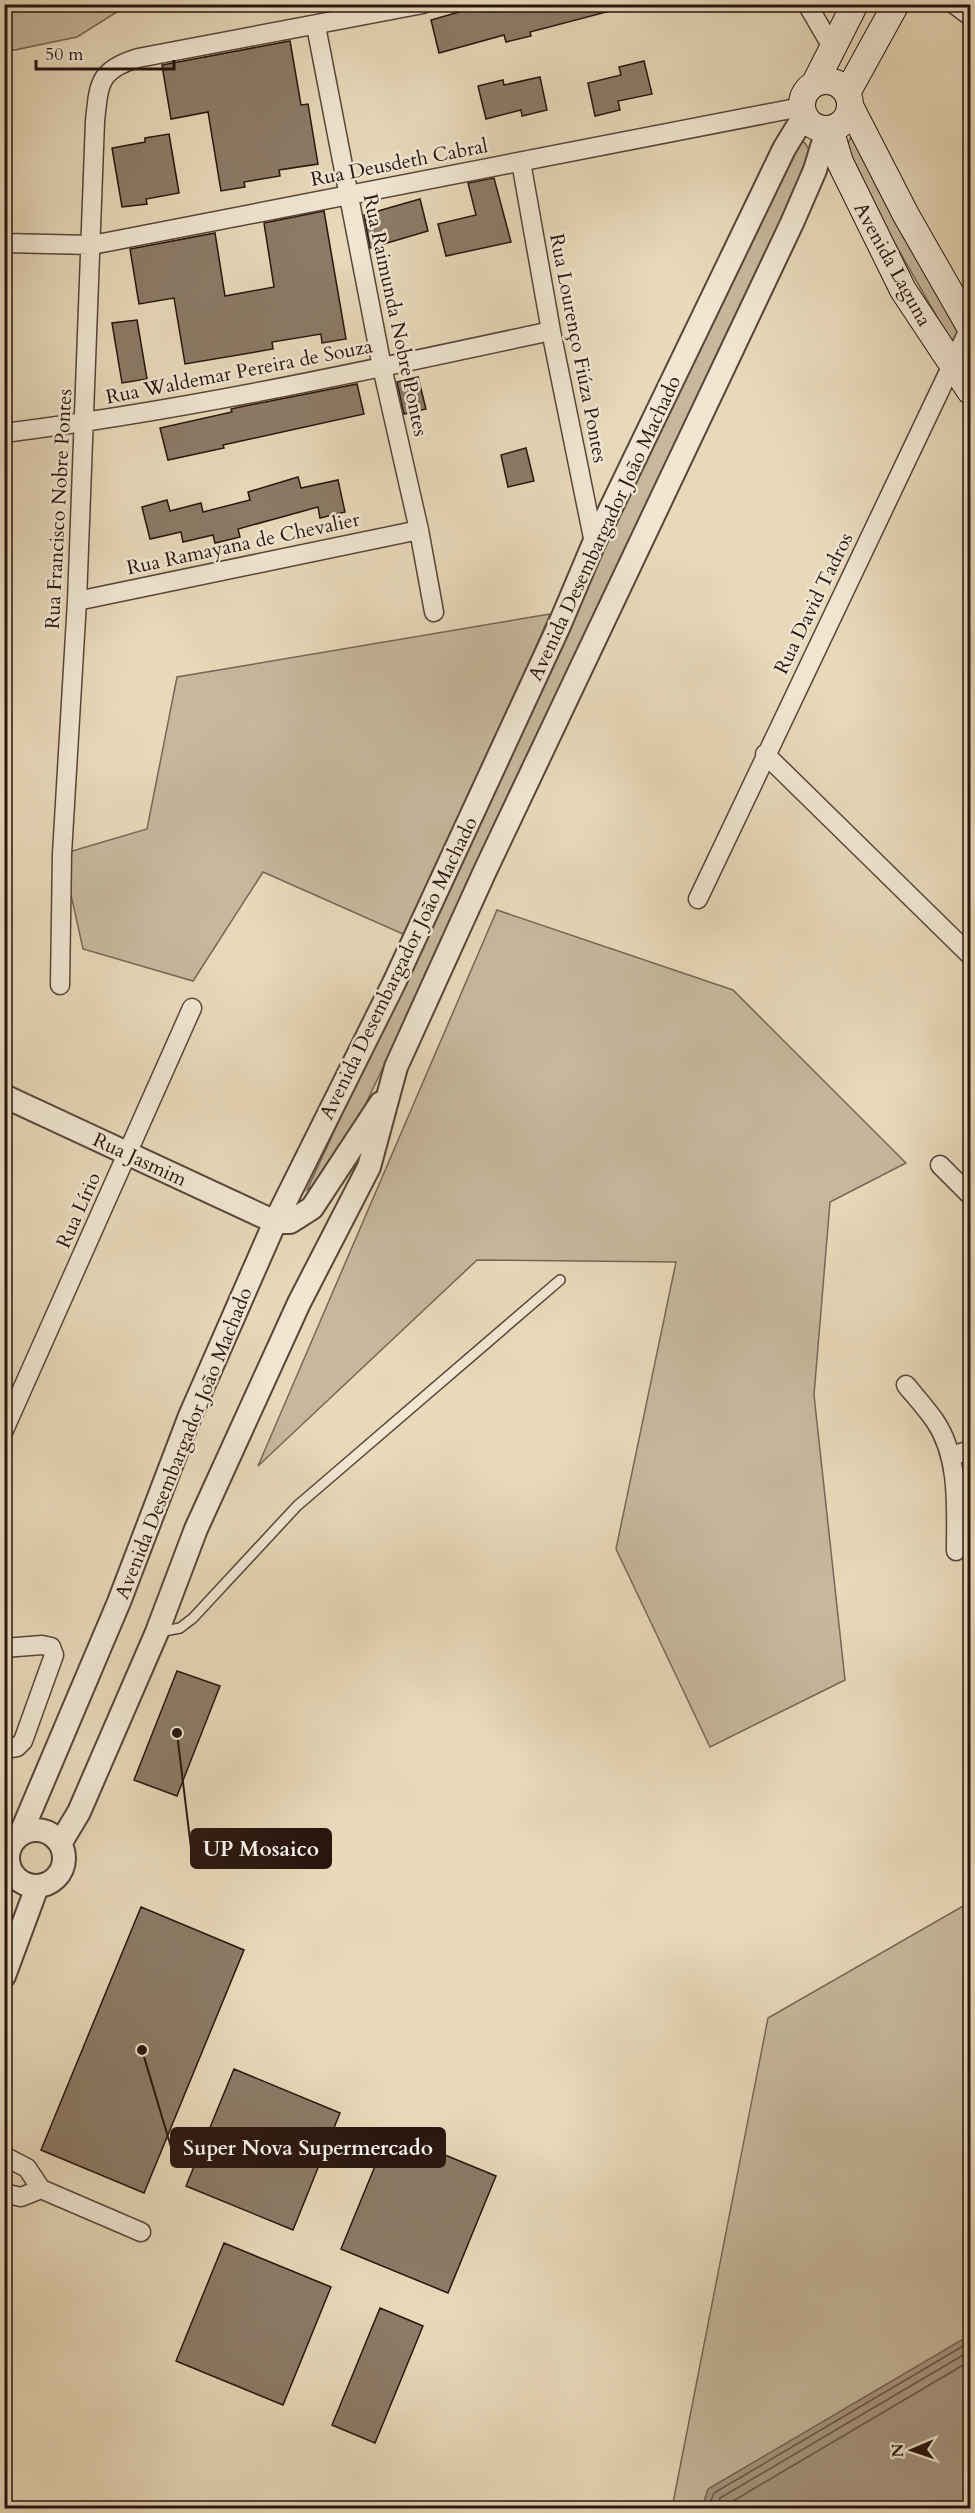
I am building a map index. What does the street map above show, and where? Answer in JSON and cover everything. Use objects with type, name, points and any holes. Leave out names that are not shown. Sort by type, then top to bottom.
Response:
[{"type":"main road","points":[[816,83],[855,4]]},
{"type":"main road","points":[[848,100],[837,83],[830,81],[816,83],[806,90],[803,111],[811,125],[829,129],[844,121],[848,100],[896,4]]},
{"type":"main road","name":"Avenida Laguna","points":[[848,100],[906,215],[970,327]]},
{"type":"main road","name":"Avenida Laguna","points":[[829,129],[840,162],[903,290],[970,391]]},
{"type":"street","name":"Rua Francisco Nobre Pontes","points":[[60,985],[62,854],[77,601],[95,122],[100,81],[118,64],[138,58],[423,4]]},
{"type":"street","points":[[807,4],[832,47]]},
{"type":"street","points":[[954,4],[970,16]]},
{"type":"street","name":"Rua Raimunda Nobre Pontes","points":[[316,26],[382,367],[419,530],[434,612]]},
{"type":"street","name":"Rua Deusdeth Cabral","points":[[4,243],[92,246],[348,194],[803,111]]},
{"type":"street","name":"Avenida Desembargador João Machado","points":[[21,1833],[119,1602],[190,1416],[275,1222],[394,983],[559,626],[594,543],[803,111]]},
{"type":"street","name":"Avenida Desembargador João Machado","points":[[61,1842],[79,1812],[156,1632],[196,1529],[299,1303],[369,1167],[396,1067],[485,871],[792,223],[815,170],[829,129]]},
{"type":"street","name":"Rua Lourenço Fiúza Pontes","points":[[521,162],[550,331],[594,543]]},
{"type":"street","name":"Rua David Tadros","points":[[698,899],[970,327]]},
{"type":"street","name":"Rua Waldemar Pereira de Souza","points":[[4,433],[85,423],[382,367],[550,331]]},
{"type":"street","name":"Rua Ramayana de Chevalier","points":[[77,601],[419,530]]},
{"type":"street","points":[[765,754],[970,955]]},
{"type":"street","name":"Rua Lírio","points":[[4,1430],[13,1389],[127,1154],[192,1008]]},
{"type":"street","points":[[275,1222],[290,1222],[312,1208],[387,1094]]},
{"type":"street","name":"Rua Jasmim","points":[[4,1096],[275,1222]]},
{"type":"street","points":[[940,1165],[970,1195]]},
{"type":"street","points":[[906,1384],[936,1422],[951,1456],[956,1495],[956,1551]]},
{"type":"street","points":[[951,1456],[970,1450]]},
{"type":"street","points":[[4,1648],[42,1645],[51,1647],[54,1655],[23,1741],[16,1747],[4,1749]]},
{"type":"street","points":[[35,1828],[50,1832],[61,1842],[65,1857],[62,1871],[52,1882],[37,1887],[22,1883],[7,1871],[10,1844],[21,1833],[35,1828]]},
{"type":"street","points":[[4,1976],[37,1887]]},
{"type":"street","points":[[4,2156],[27,2168],[41,2189],[141,2232]]},
{"type":"street","points":[[4,2193],[21,2197],[41,2189]]},
{"type":"lane","points":[[156,1632],[180,1628],[193,1618],[297,1506],[560,1280]]},
{"type":"shaded area","points":[[5,4],[128,5],[77,37],[5,52]]},
{"type":"shaded area","points":[[852,135],[970,342],[970,370],[843,153]]},
{"type":"shaded area","points":[[799,141],[804,142],[811,152],[814,169],[332,1174],[307,1190],[787,154]]},
{"type":"shaded area","points":[[550,614],[412,938],[263,872],[193,981],[83,949],[62,854],[147,829],[177,677]]},
{"type":"shaded area","points":[[497,910],[733,990],[906,1163],[830,1202],[814,1395],[845,1680],[710,1747],[616,1549],[676,1262],[477,1260],[258,1466]]},
{"type":"shaded area","points":[[970,1902],[970,2508],[672,2508],[768,2018]]},
{"type":"water","points":[[970,2335],[970,2508],[702,2508],[708,2489]]},
{"type":"building","points":[[487,4],[490,12],[519,4],[613,4],[614,10],[530,32],[531,36],[506,42],[504,35],[439,53],[431,20]]},
{"type":"building","points":[[290,41],[301,105],[308,104],[318,164],[279,170],[280,176],[244,182],[245,187],[221,191],[208,112],[171,119],[162,65]]},
{"type":"building","points":[[644,61],[652,94],[618,101],[620,110],[595,116],[588,83],[621,75],[619,67]]},
{"type":"building","points":[[540,77],[547,110],[522,116],[521,110],[486,119],[478,86],[503,80],[504,85]]},
{"type":"building","points":[[169,134],[179,193],[146,199],[147,204],[122,207],[112,148],[145,142],[145,138]]},
{"type":"building","points":[[494,178],[511,242],[446,256],[438,224],[476,215],[468,183]]},
{"type":"building","points":[[420,199],[428,231],[370,248],[364,215]]},
{"type":"building","points":[[324,211],[346,339],[322,343],[321,334],[272,342],[273,349],[185,364],[174,298],[139,304],[130,249],[215,233],[225,296],[274,287],[264,223]]},
{"type":"building","points":[[137,320],[147,379],[122,383],[112,323]]},
{"type":"building","points":[[418,377],[426,409],[404,414],[397,382]]},
{"type":"building","points":[[357,384],[364,414],[223,445],[224,448],[168,460],[160,428],[232,412],[231,409]]},
{"type":"building","points":[[526,448],[534,481],[508,487],[501,455]]},
{"type":"building","points":[[298,477],[301,488],[338,480],[345,512],[320,518],[318,507],[238,529],[240,537],[215,543],[213,535],[183,542],[181,532],[150,539],[142,507],[167,500],[170,511],[201,503],[203,512],[250,500],[248,492]]},
{"type":"building","points":[[177,1671],[220,1686],[177,1796],[134,1780]]},
{"type":"building","points":[[141,1907],[244,1950],[144,2193],[41,2150]]},
{"type":"building","points":[[234,2069],[340,2113],[293,2230],[186,2186]]},
{"type":"building","points":[[389,2132],[496,2176],[448,2293],[341,2249]]},
{"type":"building","points":[[224,2243],[331,2287],[283,2405],[176,2361]]},
{"type":"building","points":[[380,2308],[423,2326],[375,2443],[332,2425]]},
{"type":"place","name":"UP Mosaico","points":[[177,1733]]},
{"type":"place","name":"Super Nova Supermercado","points":[[142,2050]]}]
